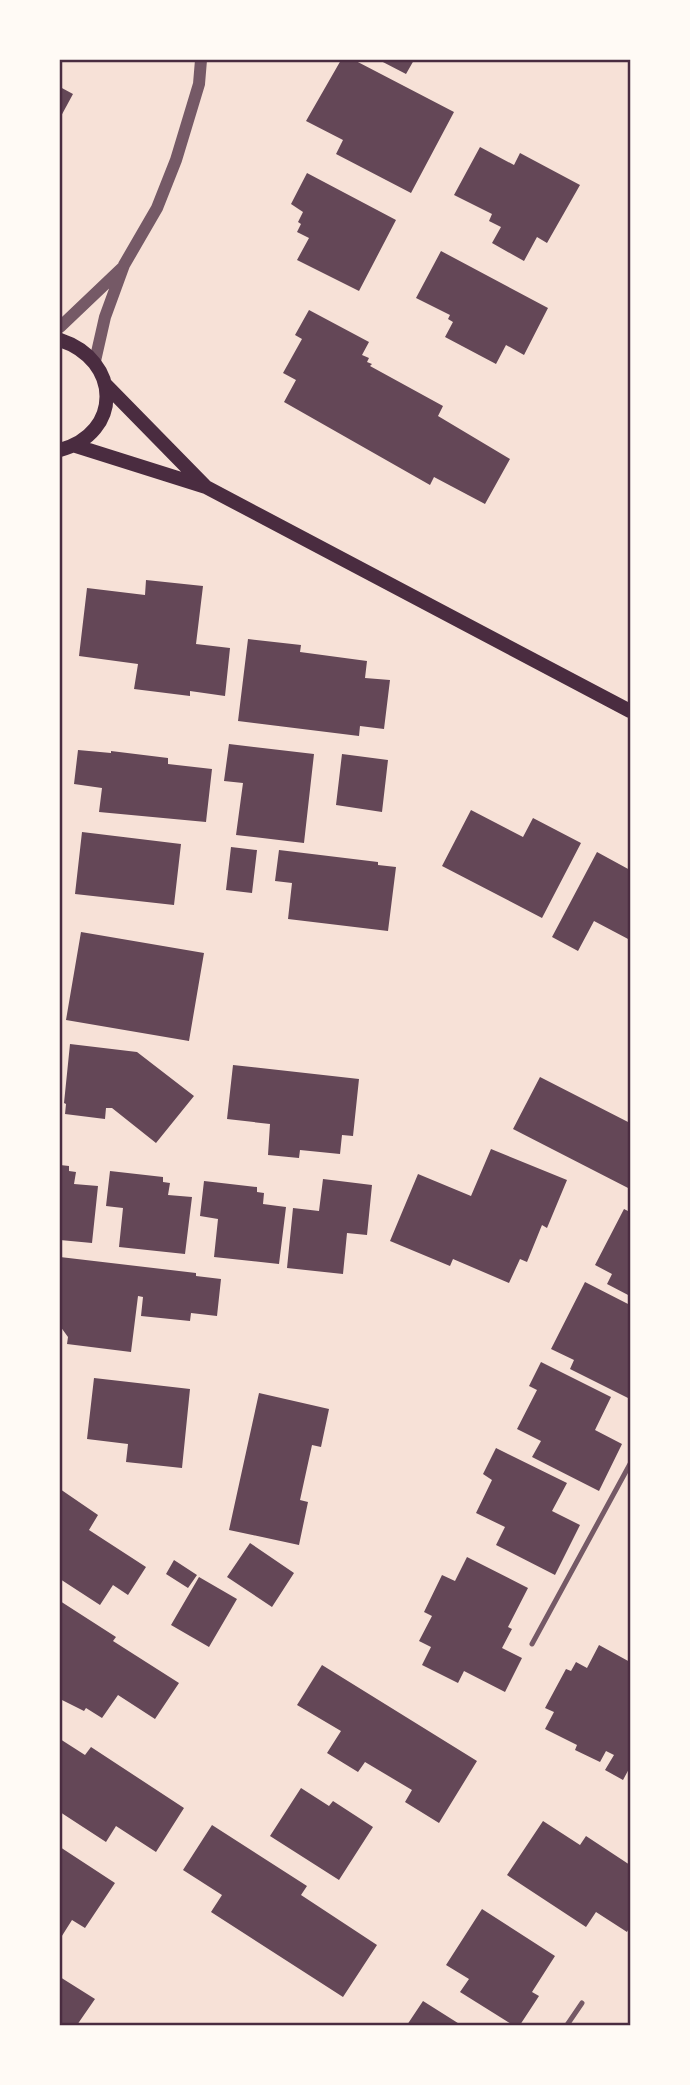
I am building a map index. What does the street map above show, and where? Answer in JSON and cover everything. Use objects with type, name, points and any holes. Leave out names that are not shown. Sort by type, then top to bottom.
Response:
[{"type":"main road","points":[[60,340],[75,345],[95,361],[106,385],[206,487]]},
{"type":"main road","points":[[60,450],[76,446],[93,433],[105,411],[106,385]]},
{"type":"main road","points":[[76,446],[206,487],[631,711]]},
{"type":"street","points":[[95,361],[105,317],[124,265],[157,208],[176,160],[199,84],[201,60]]},
{"type":"street","points":[[60,327],[124,265]]},
{"type":"lane","points":[[532,1644],[631,1464]]},
{"type":"lane","points":[[567,2025],[582,2003]]},
{"type":"building","points":[[341,60],[354,60],[454,112],[411,193],[336,154],[343,140],[306,121]]},
{"type":"building","points":[[379,60],[414,60],[406,74]]},
{"type":"building","points":[[60,87],[73,94],[60,118]]},
{"type":"building","points":[[480,147],[514,165],[520,153],[580,185],[547,243],[537,237],[524,261],[492,243],[501,227],[489,221],[492,214],[454,195]]},
{"type":"building","points":[[307,173],[396,220],[359,291],[297,260],[309,238],[297,232],[303,212],[291,204]]},
{"type":"building","points":[[441,251],[548,308],[524,355],[506,345],[496,364],[445,337],[453,322],[448,319],[450,315],[416,298]]},
{"type":"building","points":[[309,310],[369,342],[362,355],[369,358],[367,362],[372,364],[370,366],[443,406],[438,416],[510,459],[485,504],[434,477],[430,485],[284,402],[296,380],[283,373],[302,339],[295,335]]},
{"type":"building","points":[[146,580],[203,586],[196,644],[230,648],[225,696],[190,691],[190,696],[134,689],[138,664],[79,656],[87,588],[145,595]]},
{"type":"building","points":[[248,639],[301,645],[300,652],[367,661],[365,678],[390,680],[384,729],[360,726],[359,736],[238,721]]},
{"type":"building","points":[[229,744],[314,754],[304,843],[236,835],[243,783],[224,781]]},
{"type":"building","points":[[78,750],[168,758],[168,764],[212,769],[206,822],[99,812],[102,788],[74,784]]},
{"type":"building","points":[[342,754],[388,760],[382,812],[336,805]]},
{"type":"building","points":[[471,810],[523,837],[533,818],[581,843],[542,918],[442,866]]},
{"type":"building","points":[[82,832],[181,844],[174,905],[75,894]]},
{"type":"building","points":[[231,847],[257,850],[252,893],[226,890]]},
{"type":"building","points":[[279,850],[378,862],[378,865],[396,867],[388,931],[288,919],[292,883],[275,881]]},
{"type":"building","points":[[597,852],[630,870],[630,940],[594,921],[578,951],[552,937]]},
{"type":"building","points":[[81,932],[204,953],[189,1041],[66,1020]]},
{"type":"building","points":[[70,1044],[137,1052],[194,1096],[156,1143],[112,1108],[106,1108],[105,1119],[65,1114]]},
{"type":"building","points":[[233,1065],[359,1079],[353,1136],[342,1135],[340,1154],[300,1150],[299,1158],[268,1155],[270,1124],[227,1119]]},
{"type":"building","points":[[540,1077],[630,1123],[630,1189],[513,1129]]},
{"type":"building","points":[[491,1149],[567,1180],[547,1228],[542,1225],[527,1262],[520,1259],[509,1283],[453,1259],[450,1266],[390,1241],[418,1174],[471,1196]]},
{"type":"building","points":[[60,1165],[69,1166],[69,1171],[76,1172],[74,1184],[98,1186],[92,1243],[60,1240]]},
{"type":"building","points":[[110,1171],[163,1177],[163,1182],[170,1183],[168,1195],[192,1197],[185,1254],[119,1247],[123,1208],[106,1206]]},
{"type":"building","points":[[323,1179],[372,1185],[367,1235],[347,1233],[343,1274],[287,1268],[293,1208],[319,1211]]},
{"type":"building","points":[[204,1181],[257,1187],[257,1192],[264,1193],[263,1204],[286,1207],[279,1264],[214,1257],[218,1219],[200,1216]]},
{"type":"building","points":[[624,1209],[630,1212],[630,1296],[607,1284],[612,1274],[595,1265]]},
{"type":"building","points":[[60,1257],[196,1273],[196,1276],[221,1279],[217,1316],[191,1313],[190,1321],[141,1316],[143,1297],[138,1296],[131,1352],[67,1344],[68,1337],[60,1326]]},
{"type":"building","points":[[585,1282],[630,1305],[630,1399],[570,1369],[574,1360],[551,1349]]},
{"type":"building","points":[[541,1362],[611,1397],[595,1430],[622,1444],[599,1491],[532,1457],[541,1441],[517,1429],[537,1390],[529,1386]]},
{"type":"building","points":[[94,1378],[190,1389],[182,1468],[126,1462],[128,1444],[87,1439]]},
{"type":"building","points":[[259,1393],[329,1409],[321,1447],[312,1445],[300,1500],[308,1502],[299,1545],[229,1530]]},
{"type":"building","points":[[496,1448],[567,1483],[552,1511],[580,1525],[555,1575],[496,1545],[505,1527],[476,1513],[492,1480],[483,1474]]},
{"type":"building","points":[[60,1489],[98,1515],[89,1530],[146,1567],[128,1595],[113,1585],[100,1605],[60,1579]]},
{"type":"building","points":[[250,1543],[294,1573],[272,1607],[227,1577]]},
{"type":"building","points":[[467,1557],[528,1588],[508,1627],[512,1629],[502,1648],[522,1658],[505,1692],[464,1671],[458,1683],[422,1665],[431,1647],[419,1641],[432,1616],[424,1612],[442,1575],[455,1581]]},
{"type":"building","points":[[174,1560],[197,1575],[188,1588],[166,1574]]},
{"type":"building","points":[[199,1577],[237,1599],[209,1647],[171,1625]]},
{"type":"building","points":[[60,1601],[116,1637],[113,1641],[179,1683],[155,1719],[118,1695],[102,1718],[86,1708],[84,1711],[60,1699]]},
{"type":"building","points":[[599,1645],[630,1662],[630,1767],[623,1780],[605,1770],[614,1755],[606,1751],[600,1762],[575,1750],[577,1745],[545,1729],[554,1712],[545,1708],[566,1669],[571,1671],[576,1662],[587,1668]]},
{"type":"building","points":[[322,1665],[477,1761],[439,1823],[405,1802],[412,1790],[365,1762],[358,1772],[327,1753],[341,1731],[297,1705]]},
{"type":"building","points":[[60,1739],[85,1755],[91,1747],[184,1808],[156,1852],[116,1826],[106,1842],[60,1812]]},
{"type":"building","points":[[301,1788],[329,1806],[333,1801],[373,1827],[339,1880],[270,1836]]},
{"type":"building","points":[[543,1821],[580,1845],[586,1836],[630,1865],[630,1926],[627,1932],[596,1912],[586,1927],[507,1875]]},
{"type":"building","points":[[212,1825],[307,1886],[301,1895],[377,1945],[343,1997],[211,1912],[222,1895],[183,1870]]},
{"type":"building","points":[[60,1847],[115,1883],[85,1928],[72,1920],[60,1939]]},
{"type":"building","points":[[482,1909],[555,1956],[532,1992],[539,1996],[520,2025],[513,2025],[460,1992],[469,1979],[446,1965]]},
{"type":"building","points":[[60,1977],[95,1999],[77,2025],[60,2025]]},
{"type":"building","points":[[423,2001],[461,2025],[407,2025]]}]
